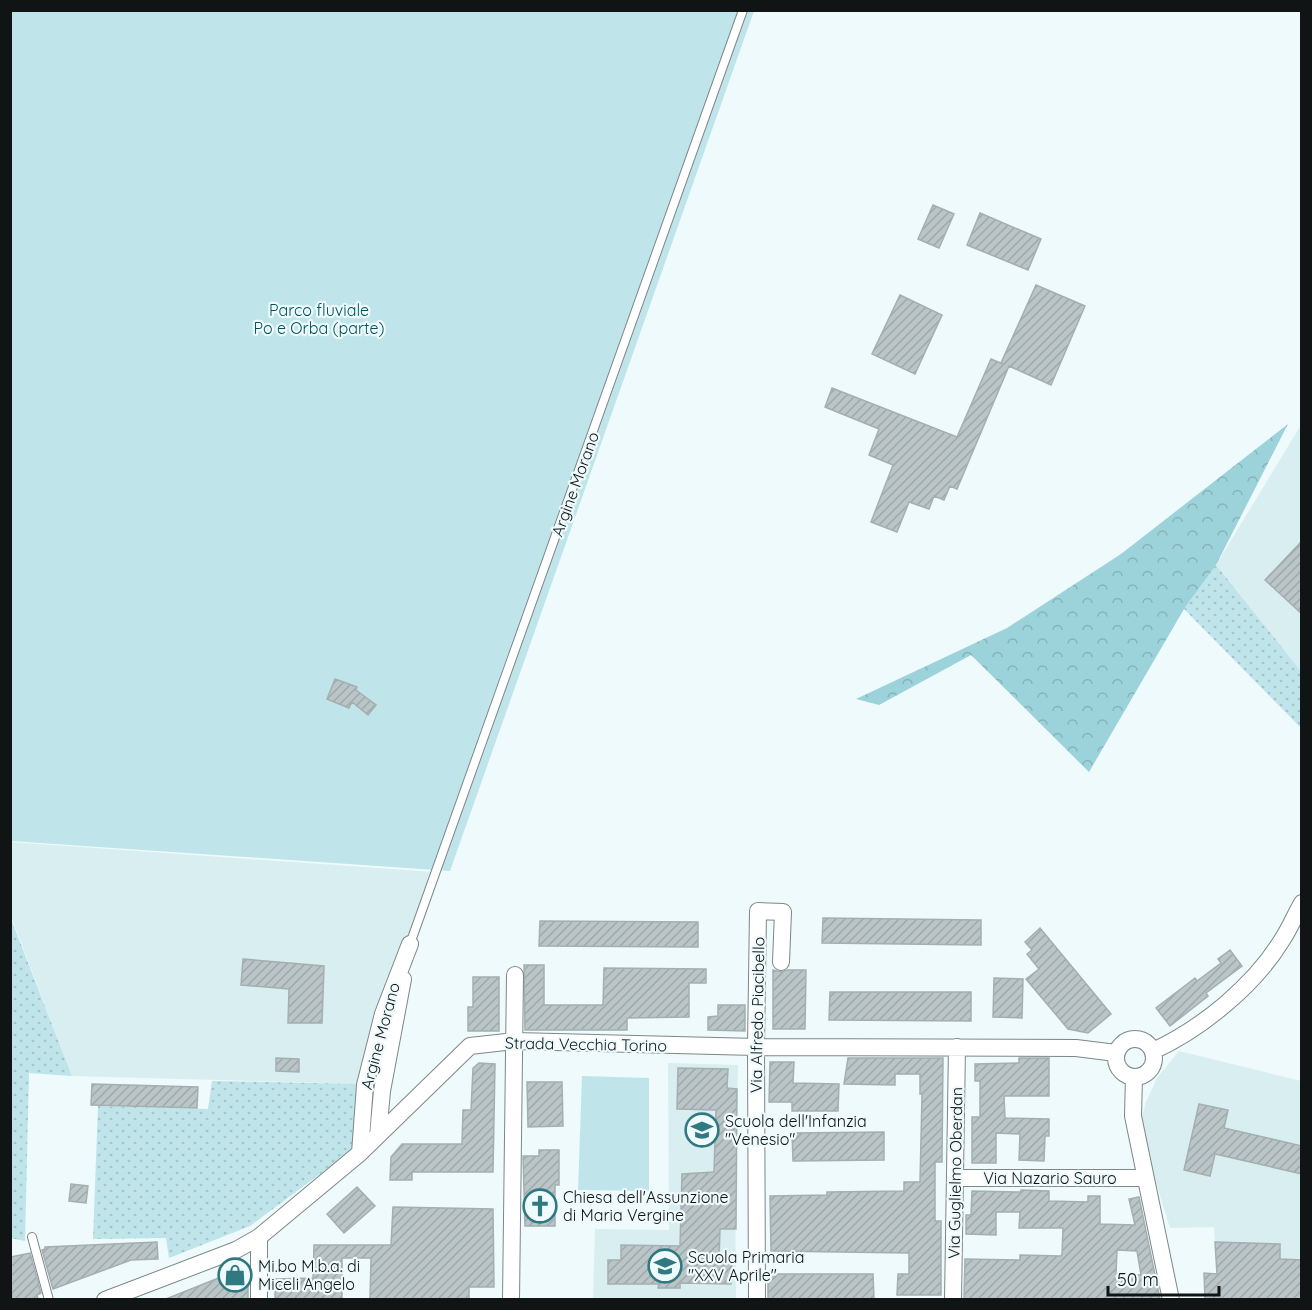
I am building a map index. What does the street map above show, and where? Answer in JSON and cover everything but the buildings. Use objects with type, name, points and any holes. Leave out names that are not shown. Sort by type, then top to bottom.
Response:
[{"type":"street","points":[[1153,1051],[1177,1040],[1251,981],[1283,939],[1302,903]]},
{"type":"street","name":"Via Alfredo Piacibello","points":[[757,1299],[758,911],[783,912],[781,962]]},
{"type":"street","name":"Argine Morano","points":[[378,1135],[382,1092],[408,950]]},
{"type":"street","name":"Argine Morano","points":[[360,1153],[364,1085],[383,1014],[408,950]]},
{"type":"street","points":[[511,1299],[515,975]]},
{"type":"street","points":[[1134,1039],[1145,1042],[1153,1051],[1153,1063],[1146,1073],[1134,1077],[1119,1069],[1116,1053],[1123,1043],[1134,1039]]},
{"type":"street","name":"Strada Vecchia Torino","points":[[105,1299],[236,1250],[259,1237],[360,1153],[470,1046],[515,1041],[756,1047],[1076,1048],[1116,1053]]},
{"type":"street","name":"Via Guglielmo Oberdan","points":[[953,1299],[957,1047]]},
{"type":"street","points":[[1134,1077],[1133,1116],[1171,1299]]},
{"type":"street","name":"Via Nazario Sauro","points":[[955,1178],[1145,1178]]},
{"type":"street","points":[[259,1237],[259,1299]]},
{"type":"lane","name":"Argine Morano","points":[[408,950],[631,330],[743,10]]},
{"type":"lane","points":[[32,1237],[48,1299]]},
{"type":"shaded area","points":[[1301,425],[1301,671],[1216,565]]},
{"type":"shaded area","points":[[11,842],[434,872],[363,1084],[72,1076],[11,916]]},
{"type":"shaded area","points":[[1179,1051],[1301,1081],[1301,1299],[1205,1299],[1204,1273],[1217,1274],[1214,1227],[1170,1228],[1139,1128],[1146,1102],[1157,1078]]},
{"type":"shaded area","name":"Scuola Primaria \"XXV Aprile\"","points":[[668,1063],[738,1065],[735,1173],[736,1299],[593,1300],[595,1229],[669,1230]]},
{"type":"green space","name":"Parco fluviale Po e Orba (parte)","points":[[10,11],[754,11],[450,871],[11,841]]},
{"type":"green space","points":[[1288,424],[1216,565],[1184,609],[1089,772],[971,655],[879,705],[856,699],[1007,628],[1121,554]]},
{"type":"green space","points":[[1216,565],[1301,671],[1301,728],[1184,609]]},
{"type":"green space","points":[[10,916],[72,1076],[29,1073],[25,1241],[10,1238]]},
{"type":"green space","points":[[582,1076],[649,1078],[649,1191],[578,1190]]},
{"type":"green space","points":[[212,1081],[363,1084],[351,1151],[250,1226],[169,1258],[166,1238],[93,1239],[98,1106],[208,1109]]},
{"type":"place","name":"Scuola dell'Infanzia \"Venesio\"","points":[[702,1130]]},
{"type":"place","name":"Chiesa dell'Assunzione di Maria Vergine","points":[[540,1206]]},
{"type":"place","name":"Scuola Primaria \"XXV Aprile\"","points":[[665,1266]]},
{"type":"place","name":"Mi.bo M.b.a. di Miceli Angelo","points":[[235,1275]]}]
